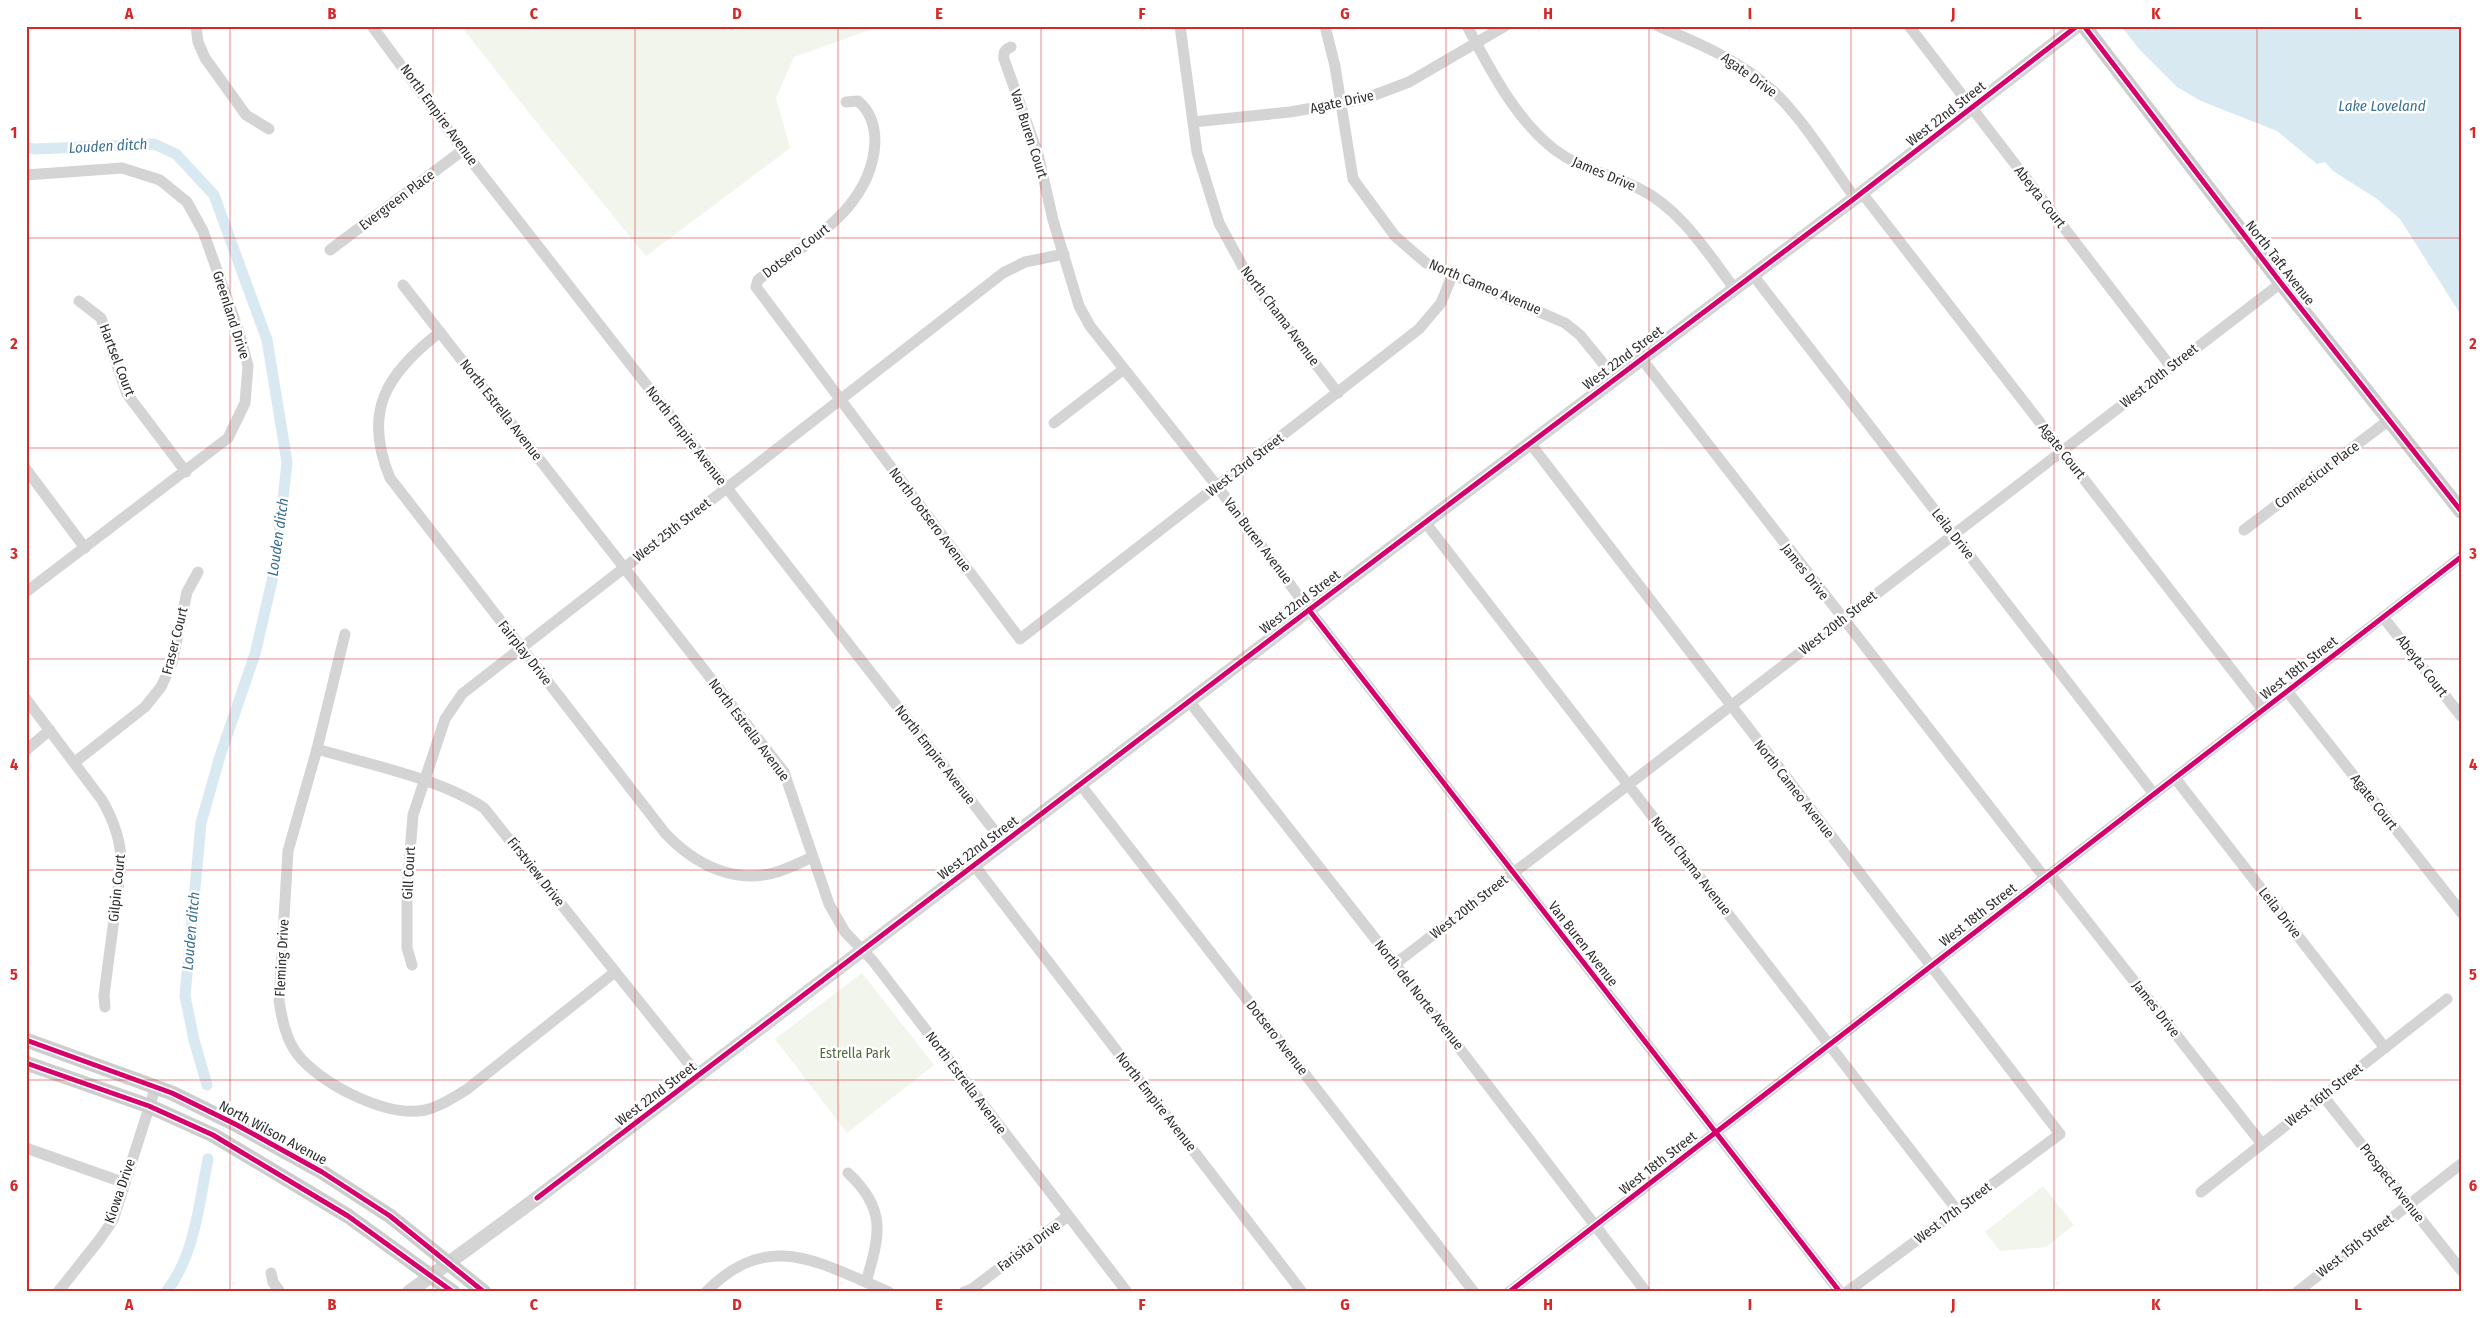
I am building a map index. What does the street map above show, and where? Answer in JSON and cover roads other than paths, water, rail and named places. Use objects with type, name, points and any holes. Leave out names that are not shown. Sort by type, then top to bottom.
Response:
[{"type":"main road","name":"North Taft Avenue","points":[[2084,26],[2281,283],[2461,511]]},
{"type":"main road","name":"North Wilson Avenue","points":[[26,1040],[156,1086],[237,1125],[322,1172],[390,1216],[484,1292]]},
{"type":"main road","points":[[26,1062],[149,1106],[213,1135],[348,1216],[431,1274],[453,1292]]},
{"type":"street","points":[[196,26],[198,42],[205,58],[246,115],[269,129]]},
{"type":"street","name":"North Empire Avenue","points":[[372,26],[464,150],[1004,843]]},
{"type":"street","name":"North Chama Avenue","points":[[1180,26],[1193,122],[1204,177],[1219,223],[1254,285],[1338,393]]},
{"type":"street","name":"North Cameo Avenue","points":[[1325,26],[1335,66],[1339,104],[1350,166],[1358,187],[1408,250],[1426,263],[1452,276],[1565,323],[1585,341],[1615,378]]},
{"type":"street","name":"James Drive","points":[[1467,26],[1511,100],[1541,137],[1554,149],[1583,167],[1638,188],[1663,204],[1679,218],[1734,288]]},
{"type":"street","name":"Agate Drive","points":[[1193,122],[1290,112],[1364,99],[1402,85],[1505,26]]},
{"type":"street","name":"Agate Drive","points":[[1658,26],[1726,57],[1771,88],[1859,195]]},
{"type":"street","name":"Abeyta Court","points":[[1909,26],[2171,367]]},
{"type":"street","name":"West 22nd Street","points":[[409,1292],[446,1262],[537,1198],[1641,358],[1859,195],[2077,26]]},
{"type":"street","name":"Van Buren Court","points":[[1011,47],[1004,54],[1004,59],[1038,154],[1053,220],[1064,254]]},
{"type":"street","name":"Dotsero Court","points":[[841,401],[757,290],[756,284],[838,219],[857,197],[863,186],[874,149],[873,128],[867,111],[862,104],[858,101],[846,102]]},
{"type":"street","name":"Evergreen Place","points":[[330,250],[464,150]]},
{"type":"street","name":"Greenland Drive","points":[[26,175],[109,169],[132,170],[167,185],[187,202],[195,213],[239,332],[248,366],[248,388],[242,412],[228,438],[186,472],[26,592]]},
{"type":"street","name":"Agate Court","points":[[1859,195],[2062,451],[2263,710]]},
{"type":"street","name":"Van Buren Avenue","points":[[1064,254],[1083,315],[1217,486],[1309,610],[1840,1292]]},
{"type":"street","name":"West 25th Street","points":[[424,782],[445,719],[455,703],[473,685],[726,487],[841,401],[1015,266],[1038,258],[1064,254]]},
{"type":"street","name":"Leila Drive","points":[[1752,275],[2154,794]]},
{"type":"street","name":"West 23rd Street","points":[[1020,639],[1418,329],[1440,302],[1452,276]]},
{"type":"street","name":"West 20th Street","points":[[1395,964],[2281,283]]},
{"type":"street","name":"North Estrella Avenue","points":[[403,285],[623,569],[784,772],[812,857],[829,904],[838,922],[875,964],[1127,1292]]},
{"type":"street","name":"Hartsel Court","points":[[79,302],[101,318],[127,394],[186,472]]},
{"type":"street","name":"Fairplay Drive","points":[[440,332],[405,361],[390,382],[384,396],[379,429],[384,462],[390,478],[665,834],[691,856],[729,874],[748,876],[781,871],[812,857]]},
{"type":"street","name":"James Drive","points":[[1641,358],[1842,620],[2262,1144]]},
{"type":"street","points":[[1054,423],[1124,369]]},
{"type":"street","name":"North Dotsero Avenue","points":[[841,401],[1020,639]]},
{"type":"street","name":"Connecticut Place","points":[[2244,530],[2389,420]]},
{"type":"street","name":"North Cameo Avenue","points":[[1530,443],[2060,1134]]},
{"type":"street","points":[[26,469],[85,548]]},
{"type":"street","name":"North Chama Avenue","points":[[1425,522],[1958,1210]]},
{"type":"street","name":"West 18th Street","points":[[1510,1292],[2461,557]]},
{"type":"street","name":"Fraser Court","points":[[75,762],[145,707],[161,687],[172,663],[187,592],[198,572]]},
{"type":"street","name":"Abeyta Court","points":[[2383,617],[2461,716]]},
{"type":"street","name":"Fleming Drive","points":[[345,634],[317,749],[288,851],[279,1001],[283,1023],[292,1047],[304,1062],[353,1095],[388,1108],[423,1111],[439,1106],[466,1090],[615,972]]},
{"type":"street","name":"Agate Court","points":[[2287,691],[2461,912]]},
{"type":"street","name":"Gilpin Court","points":[[26,699],[75,762],[110,814],[122,848],[104,995],[105,1007]]},
{"type":"street","name":"North del Norte Avenue","points":[[1189,701],[1395,964],[1646,1292]]},
{"type":"street","points":[[26,750],[50,730]]},
{"type":"street","name":"Firstview Drive","points":[[317,749],[424,782],[469,798],[484,808],[698,1075]]},
{"type":"street","name":"Leila Drive","points":[[2175,778],[2385,1048]]},
{"type":"street","name":"Gill Court","points":[[412,965],[407,948],[411,824],[424,782]]},
{"type":"street","name":"Dotsero Avenue","points":[[1080,784],[1474,1292]]},
{"type":"street","name":"North Empire Avenue","points":[[974,865],[1302,1292]]},
{"type":"street","name":"West 16th Street","points":[[2201,1192],[2447,999]]},
{"type":"street","name":"Kiowa Drive","points":[[58,1292],[109,1226],[156,1086]]},
{"type":"street","name":"Prospect Avenue","points":[[2323,1096],[2461,1270]]},
{"type":"street","name":"West 17th Street","points":[[1847,1292],[2060,1134]]},
{"type":"street","points":[[26,1148],[124,1183]]},
{"type":"street","name":"West 15th Street","points":[[2297,1292],[2461,1164]]},
{"type":"street","points":[[848,1173],[868,1194],[877,1219],[876,1248],[866,1282]]},
{"type":"street","name":"Farisita Drive","points":[[969,1291],[1068,1216]]},
{"type":"street","points":[[706,1292],[742,1263],[758,1257],[772,1256],[810,1260],[889,1292]]},
{"type":"street","points":[[271,1272],[273,1282],[280,1292]]},
{"type":"water","name":"Lake Loveland","points":[[2121,26],[2461,26],[2461,315],[2400,219],[2377,199],[2333,171],[2325,162],[2317,164],[2277,131],[2201,101],[2177,87],[2140,50]]},
{"type":"waterway","name":"Louden ditch","points":[[26,147],[35,149],[154,144],[176,154],[214,195],[267,340],[287,462],[276,564],[255,654],[220,756],[201,823],[185,996],[194,1040],[207,1085]]},
{"type":"waterway","name":"Louden ditch","points":[[166,1292],[176,1278],[190,1246],[208,1159]]},
{"type":"park label","name":"Estrella Park","points":[[855,1053]]}]
